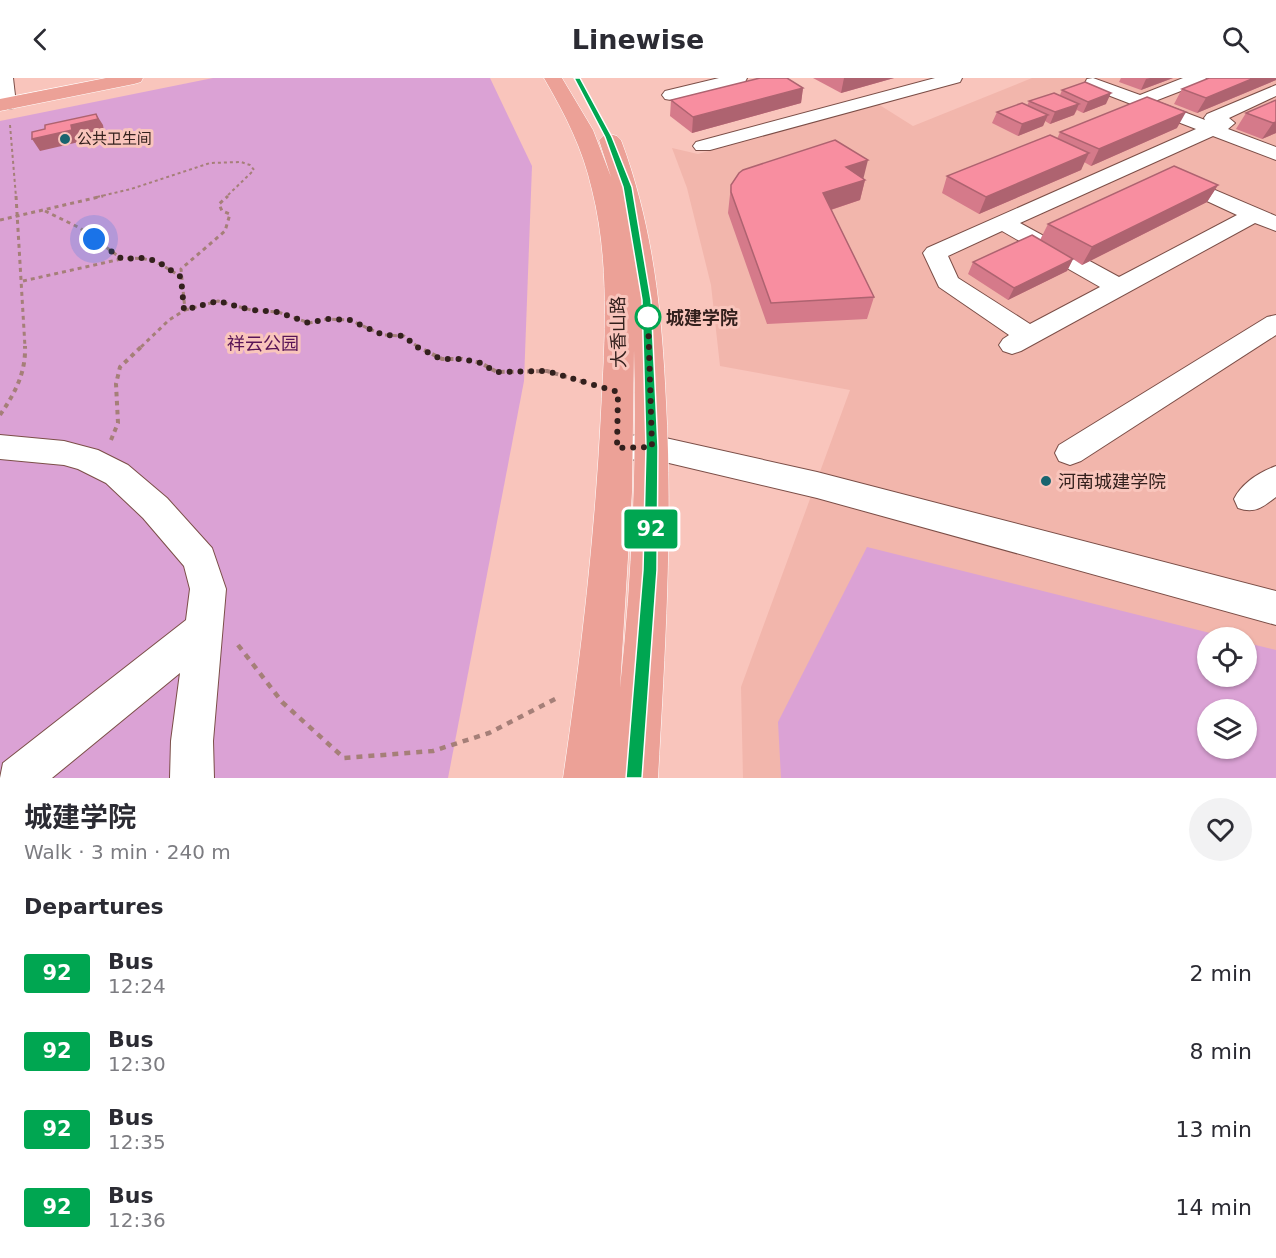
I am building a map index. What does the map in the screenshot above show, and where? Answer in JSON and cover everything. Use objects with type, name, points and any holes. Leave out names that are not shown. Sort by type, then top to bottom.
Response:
[{"type":"main road","points":[[4,104],[134,78]]},
{"type":"main road","name":"大香山路","points":[[553,78],[596,162],[609,215],[619,312],[617,448],[598,677],[587,778]]},
{"type":"main road","name":"大香山路","points":[[577,78],[608,137],[627,187],[646,300],[652,447],[650,570],[634,778]]},
{"type":"street","points":[[4,104],[5,78]]},
{"type":"street","points":[[671,95],[739,78]]},
{"type":"street","points":[[703,146],[954,78]]},
{"type":"street","points":[[1105,78],[1093,83],[1212,129],[1272,149]]},
{"type":"street","points":[[1140,101],[1198,78]]},
{"type":"street","points":[[1265,219],[1118,287],[1020,340],[948,282],[935,253],[1226,123],[1212,118],[1276,90]]},
{"type":"street","points":[[1138,162],[1265,219]]},
{"type":"street","points":[[1003,223],[1118,287]]},
{"type":"street","points":[[1070,453],[1276,323]]},
{"type":"street","points":[[0,447],[64,453],[87,459],[117,474],[155,508],[200,559],[218,634],[192,741],[192,778]]},
{"type":"street","points":[[617,448],[652,447],[817,485],[1276,608]]},
{"type":"street","points":[[1250,499],[1276,479]]},
{"type":"street","points":[[18,778],[218,634]]},
{"type":"path","points":[[0,415],[16,391],[26,362],[23,281],[4,104]]},
{"type":"path","points":[[0,220],[131,189],[210,164],[241,162],[250,165],[254,170],[219,204],[222,211],[230,214],[225,231],[197,253],[182,269],[184,310]]},
{"type":"path","points":[[44,210],[80,228],[122,259]]},
{"type":"path","points":[[23,281],[122,259],[142,258],[157,261],[181,277]]},
{"type":"path","points":[[87,459],[111,441],[118,423],[116,384],[120,367],[169,320],[184,310],[218,301],[251,310],[278,312],[309,323],[327,319],[350,320],[383,335],[404,336],[417,347],[441,359],[462,359],[481,363],[496,372],[547,371],[618,392]]},
{"type":"path","points":[[218,634],[282,702],[344,758],[434,751],[489,733],[598,677]]},
{"type":"shaded area","name":"河南城建学院","points":[[1032,78],[1276,78],[1276,778],[743,778],[741,687],[850,390],[720,366],[711,285],[687,188],[672,148],[698,154],[878,104],[913,126]]},
{"type":"green space","name":"祥云公园","points":[[213,78],[490,78],[532,166],[524,381],[448,778],[0,778],[0,121]]},
{"type":"green space","points":[[867,547],[1197,630],[1197,687],[1257,687],[1257,645],[1276,650],[1276,778],[781,778],[778,722]]},
{"type":"building","points":[[760,78],[787,78],[803,88],[693,117],[671,100]]},
{"type":"building","points":[[1209,78],[1254,78],[1206,98],[1182,89]]},
{"type":"building","points":[[1085,82],[1111,93],[1088,102],[1062,90]]},
{"type":"building","points":[[1054,93],[1079,104],[1055,112],[1029,101]]},
{"type":"building","points":[[1147,97],[1186,112],[1099,149],[1060,132]]},
{"type":"building","points":[[1276,100],[1276,122],[1273,123],[1246,113]]},
{"type":"building","points":[[1022,103],[1048,115],[1022,124],[997,112]]},
{"type":"building","points":[[96,114],[98,119],[71,125],[72,130],[32,139],[32,132],[45,129],[45,125]]},
{"type":"building","points":[[1050,135],[1089,153],[986,197],[947,176]]},
{"type":"building","points":[[835,140],[868,160],[846,167],[865,180],[823,193],[874,297],[771,303],[731,192],[731,185],[743,170]]},
{"type":"building","points":[[1174,166],[1218,185],[1092,247],[1048,224]]},
{"type":"building","points":[[1032,235],[1073,259],[1014,288],[973,262]]},
{"type":"bus line","name":"92","points":[[577,78],[608,137],[627,187],[642,265],[646,300],[652,447],[650,570],[634,778]]},
{"type":"place","name":"公共卫生间","points":[[65,139]]},
{"type":"place","name":"城建学院","points":[[648,317]]},
{"type":"place","name":"河南城建学院","points":[[1046,481]]},
{"type":"route","points":[[94,239],[122,259],[142,258],[157,261],[181,277],[184,310],[218,301],[234,303],[251,310],[278,312],[309,323],[327,319],[350,320],[383,335],[404,336],[417,347],[441,359],[462,359],[481,363],[496,372],[547,371],[618,392],[617,448],[652,447],[648,317]]}]
